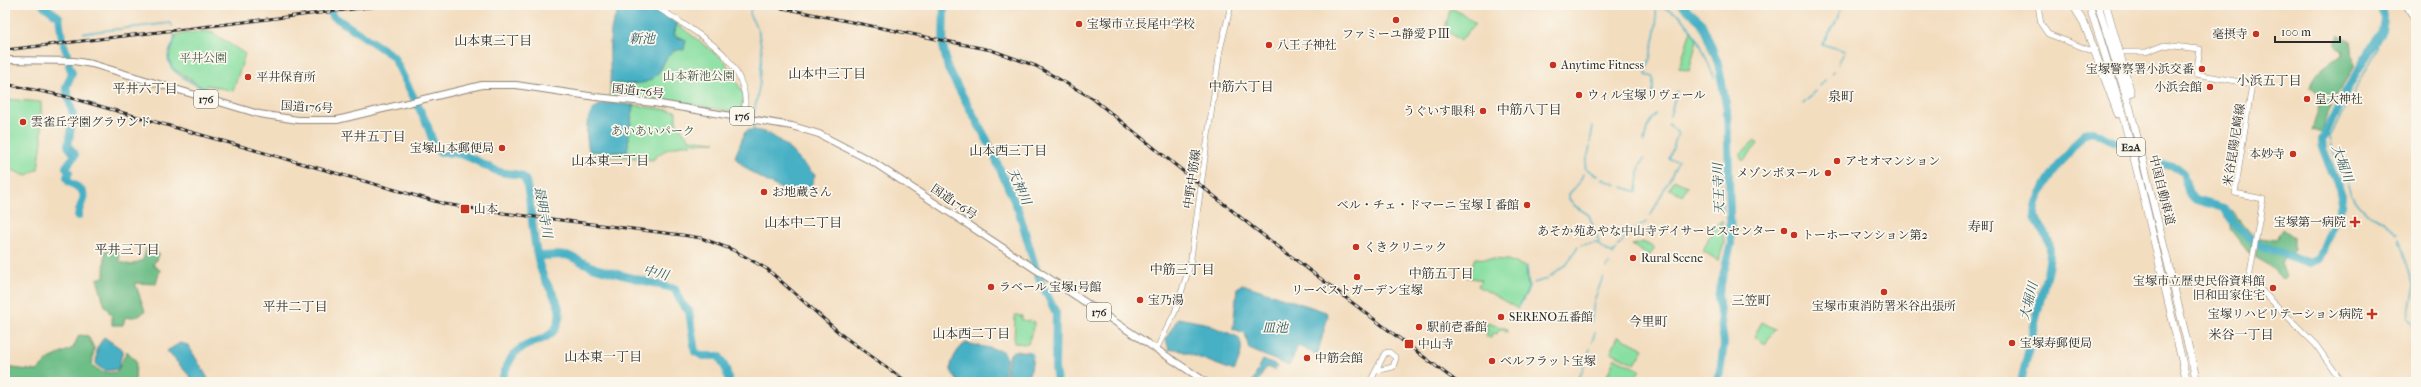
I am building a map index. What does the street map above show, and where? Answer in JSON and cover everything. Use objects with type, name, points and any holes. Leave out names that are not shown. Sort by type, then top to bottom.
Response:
[{"type":"highway","points":[[2073,5],[2084,23],[2134,159]]},
{"type":"highway","name":"中国自動車道","points":[[2089,5],[2112,75],[2134,159],[2187,382]]},
{"type":"highway","name":"中国自動車道","points":[[2098,5],[2120,72],[2149,180],[2197,382]]},
{"type":"highway","points":[[2106,5],[2131,93],[2149,180]]},
{"type":"highway","points":[[2411,5],[2416,12]]},
{"type":"highway","name":"国道176号","points":[[5,60],[74,61],[92,64],[259,114],[298,120],[337,120],[482,85],[516,85],[742,116],[792,126],[819,134],[873,162],[1206,382]]},
{"type":"main road","points":[[653,5],[726,57],[746,93],[746,107],[742,116]]},
{"type":"main road","name":"中野中筋線","points":[[1156,350],[1175,312],[1190,264],[1220,50],[1230,5]]},
{"type":"main road","points":[[2038,5],[2041,24],[2048,34],[2092,51]]},
{"type":"main road","points":[[2406,5],[2416,22]]},
{"type":"main road","name":"米谷昆陽尼崎線","points":[[2124,52],[2146,52],[2164,45],[2200,49],[2196,74],[2252,84],[2236,193],[2263,199],[2249,278],[2316,345],[2342,382]]},
{"type":"main road","points":[[1370,382],[1376,371]]},
{"type":"green space","points":[[1453,9],[1463,14],[1475,24],[1460,41],[1445,29],[1450,10]]},
{"type":"green space","name":"山本新池公園","points":[[677,24],[724,60],[744,95],[741,113],[669,101],[610,96],[610,84],[645,82],[656,75],[661,69],[669,52],[678,49],[686,40],[674,35]]},
{"type":"green space","points":[[1691,30],[1697,40],[1689,71],[1679,68]]},
{"type":"green space","name":"平井公園","points":[[205,31],[213,33],[245,54],[233,91],[207,85],[205,89],[172,68],[169,58],[176,35]]},
{"type":"green space","points":[[2339,35],[2351,41],[2354,66],[2328,110],[2322,133],[2312,130],[2321,100],[2315,91],[2310,88],[2317,72],[2342,56],[2344,50],[2335,45]]},
{"type":"green space","name":"雲雀丘学園グラウンド","points":[[5,99],[41,102],[42,141],[38,169],[26,176],[5,167]]},
{"type":"green space","name":"あいあいパーク","points":[[633,105],[676,111],[676,122],[689,139],[716,142],[674,147],[659,154],[653,160],[627,157],[589,156],[589,151],[627,152]]},
{"type":"green space","points":[[1755,140],[1758,144],[1743,161],[1740,154]]},
{"type":"green space","points":[[1674,180],[1687,186],[1683,195],[1669,189]]},
{"type":"green space","points":[[2231,210],[2254,237],[2252,253],[2248,252],[2230,229],[2231,223],[2224,216]]},
{"type":"green space","points":[[1722,220],[1724,242],[1719,261],[1703,251],[1713,228]]},
{"type":"green space","points":[[2283,229],[2294,237],[2294,249],[2291,253],[2286,252],[2281,263],[2286,277],[2283,280],[2269,265],[2255,257],[2259,238],[2277,240]]},
{"type":"green space","points":[[1643,242],[1655,248],[1649,256],[1632,245]]},
{"type":"green space","points":[[147,247],[159,255],[153,265],[160,270],[156,284],[135,283],[145,311],[139,316],[125,318],[123,325],[112,325],[112,316],[105,306],[97,279],[104,277],[105,251],[118,248],[120,262],[131,265],[143,260]]},
{"type":"green space","points":[[1475,258],[1508,260],[1526,267],[1528,288],[1518,309],[1478,286],[1481,280],[1467,277]]},
{"type":"green space","points":[[1015,315],[1022,316],[1022,320],[1035,322],[1028,344],[1014,343]]},
{"type":"green space","points":[[1762,322],[1775,329],[1765,344],[1754,336]]},
{"type":"green space","points":[[1487,323],[1508,329],[1507,332],[1499,329],[1497,334],[1492,333],[1491,338],[1486,337],[1488,330],[1485,329]]},
{"type":"green space","points":[[79,335],[88,336],[94,348],[92,366],[104,373],[117,372],[127,351],[136,361],[135,382],[5,382],[5,367],[37,371],[49,359],[73,348]]},
{"type":"green space","points":[[1618,336],[1644,349],[1635,364],[1611,352]]},
{"type":"green space","points":[[1615,358],[1640,370],[1632,382],[1609,382],[1605,380]]},
{"type":"water","name":"新池","points":[[625,5],[653,8],[677,24],[674,33],[676,37],[686,40],[684,50],[677,50],[669,55],[657,74],[648,81],[638,84],[610,84],[611,31],[618,12]]},
{"type":"water","points":[[609,103],[633,105],[627,152],[589,151],[587,128],[590,114],[594,109]]},
{"type":"water","points":[[749,130],[760,131],[778,139],[815,175],[811,186],[801,197],[775,186],[756,175],[735,157],[745,132]]},
{"type":"water","name":"皿池","points":[[1242,284],[1326,312],[1328,316],[1317,355],[1298,346],[1289,366],[1249,349],[1245,333],[1233,329],[1237,288]]},
{"type":"water","points":[[1178,318],[1204,323],[1238,337],[1241,350],[1234,371],[1176,349],[1169,350],[1166,339]]},
{"type":"water","points":[[104,337],[123,350],[118,369],[105,371],[96,365],[97,348]]},
{"type":"water","points":[[180,343],[188,345],[210,382],[195,382],[167,351]]},
{"type":"water","points":[[966,343],[1003,351],[1007,359],[1002,382],[958,382],[951,370],[951,367],[953,359],[958,351]]},
{"type":"water","points":[[1013,351],[1030,352],[1033,355],[1031,370],[1024,382],[1004,382],[1010,354]]},
{"type":"water","points":[[1263,360],[1277,366],[1275,370],[1266,367],[1258,382],[1252,382]]},
{"type":"waterway","points":[[43,5],[59,17],[62,39]]},
{"type":"waterway","name":"最明寺川","points":[[326,5],[333,16],[393,56],[427,124],[435,148],[441,153],[464,155],[489,168],[503,173],[522,176],[526,181],[537,255],[544,278],[557,302],[559,315],[555,329],[547,337],[518,350],[514,354],[508,364],[501,382]]},
{"type":"waterway","points":[[751,5],[750,16],[758,29],[762,52],[760,82],[753,118]]},
{"type":"waterway","name":"天神川","points":[[944,5],[943,45],[948,69],[987,140],[1019,212],[1038,276],[1056,313],[1055,368],[1057,382]]},
{"type":"waterway","points":[[1620,5],[1664,8],[1680,15],[1699,41],[1714,77]]},
{"type":"waterway","name":"天王寺川","points":[[1682,5],[1701,22],[1708,38],[1718,63],[1727,109],[1731,244],[1718,296],[1724,344],[1720,372],[1716,382]]},
{"type":"waterway","points":[[1838,64],[1845,51],[1822,44],[1835,24],[1842,5]]},
{"type":"waterway","name":"大堀川","points":[[2160,163],[2178,169],[2183,173],[2189,194],[2196,200],[2224,208],[2232,221],[2251,239],[2271,250],[2310,263],[2319,259],[2341,205],[2342,195],[2323,150],[2322,140],[2346,91],[2382,30],[2384,19],[2380,5]]},
{"type":"waterway","points":[[1653,102],[1653,77],[1646,75],[1657,23],[1654,7]]},
{"type":"waterway","points":[[83,33],[171,23],[172,26]]},
{"type":"waterway","points":[[174,34],[174,41],[169,52],[168,59],[170,65],[180,76],[205,90]]},
{"type":"waterway","points":[[2343,172],[2333,151],[2330,136],[2377,50],[2378,39]]},
{"type":"waterway","points":[[64,45],[67,54]]},
{"type":"waterway","points":[[69,65],[72,73],[66,87],[73,115],[68,146],[75,155],[66,167],[69,172],[67,177],[69,182],[77,186],[81,190],[84,197],[78,216]]},
{"type":"waterway","points":[[1820,86],[1825,80]]},
{"type":"waterway","points":[[1670,116],[1677,91]]},
{"type":"waterway","points":[[1803,104],[1816,91]]},
{"type":"waterway","points":[[1644,142],[1647,128],[1656,114]]},
{"type":"waterway","points":[[753,122],[754,130]]},
{"type":"waterway","points":[[1668,124],[1678,133],[1669,159],[1678,161]]},
{"type":"waterway","points":[[1590,143],[1593,126]]},
{"type":"waterway","name":"大堀川","points":[[2021,382],[2050,255],[2048,239],[2036,220],[2035,210],[2038,199],[2044,187],[2061,162],[2084,133],[2093,131],[2115,142]]},
{"type":"waterway","points":[[1590,146],[1585,168],[1598,176]]},
{"type":"waterway","points":[[1623,187],[1637,192],[1640,166],[1644,159]]},
{"type":"waterway","points":[[1651,215],[1677,164]]},
{"type":"waterway","points":[[1580,181],[1583,174]]},
{"type":"waterway","points":[[2345,176],[2350,191],[2355,201],[2361,208],[2381,219],[2389,225],[2396,234]]},
{"type":"waterway","points":[[1602,179],[1617,185]]},
{"type":"waterway","points":[[1579,183],[1569,194],[1569,199],[1575,206],[1589,215],[1599,242]]},
{"type":"waterway","points":[[1722,184],[1722,196]]},
{"type":"waterway","points":[[1723,203],[1723,213]]},
{"type":"waterway","points":[[1617,247],[1628,235],[1646,222]]},
{"type":"waterway","points":[[2399,239],[2414,286],[2408,318],[2416,327]]},
{"type":"waterway","points":[[1581,245],[1597,243],[1607,251],[1614,253],[1613,255]]},
{"type":"waterway","points":[[1549,277],[1567,264],[1578,246]]},
{"type":"waterway","name":"中川","points":[[539,256],[567,255],[595,268],[675,289],[681,303],[689,311],[695,352],[703,356],[719,356],[726,369],[729,382]]},
{"type":"waterway","points":[[1607,268],[1609,264]]},
{"type":"waterway","points":[[1518,309],[1529,288],[1527,266]]},
{"type":"waterway","points":[[1591,322],[1594,301],[1603,277]]},
{"type":"waterway","points":[[1534,283],[1547,279]]},
{"type":"waterway","points":[[1592,342],[1595,332]]},
{"type":"waterway","points":[[1578,382],[1590,349]]},
{"type":"railway","points":[[5,50],[388,5]]},
{"type":"railway","points":[[767,5],[991,50],[1036,66],[1092,98],[1255,229],[1457,382]]},
{"type":"railway","points":[[5,84],[64,96],[445,204],[494,212],[701,238],[733,250],[767,269],[843,336],[907,382]]},
{"type":"place","name":"ファミーユ静愛ＰⅢ","points":[[1396,20]]},
{"type":"place","name":"宝塚市立長尾中学校","points":[[1079,24]]},
{"type":"place","name":"毫摂寺","points":[[2256,34]]},
{"type":"place","name":"八王子神社","points":[[1269,45]]},
{"type":"place","name":"Anytime Fitness","points":[[1553,65]]},
{"type":"place","name":"宝塚警察署小浜交番","points":[[2202,69]]},
{"type":"place","name":"平井保育所","points":[[248,77]]},
{"type":"place","name":"小浜会館","points":[[2210,87]]},
{"type":"place","name":"ウィル宝塚リヴェール","points":[[1579,95]]},
{"type":"place","name":"皇大神社","points":[[2307,99]]},
{"type":"place","name":"うぐいす眼科","points":[[1483,111]]},
{"type":"place","name":"雲雀丘学園グラウンド","points":[[23,122]]},
{"type":"place","name":"宝塚山本郵便局","points":[[502,148]]},
{"type":"place","name":"本妙寺","points":[[2293,154]]},
{"type":"place","name":"アセオマンション","points":[[1837,161]]},
{"type":"place","name":"メゾンボヌール","points":[[1828,173]]},
{"type":"place","name":"お地蔵さん","points":[[764,192]]},
{"type":"place","name":"ベル・チェ・ドマーニ 宝塚Ⅰ番館","points":[[1527,205]]},
{"type":"place","name":"山本","points":[[465,209]]},
{"type":"place","name":"宝塚第一病院","points":[[2355,222]]},
{"type":"place","name":"あそか苑あやな中山寺デイサービスセンター","points":[[1784,231]]},
{"type":"place","name":"トーホーマンション第2","points":[[1794,235]]},
{"type":"place","name":"くきクリニック","points":[[1356,247]]},
{"type":"place","name":"Rural Scene","points":[[1633,258]]},
{"type":"place","name":"リーベストガーデン宝塚","points":[[1357,277]]},
{"type":"place","name":"ラベール 宝塚1号館","points":[[991,287]]},
{"type":"place","name":"宝塚市立歴史民俗資料館 旧和田家住宅","points":[[2273,288]]},
{"type":"place","name":"宝塚市東消防署米谷出張所","points":[[1884,292]]},
{"type":"place","name":"宝乃湯","points":[[1140,300]]},
{"type":"place","name":"宝塚リハビリテーション病院","points":[[2372,314]]},
{"type":"place","name":"SERENO五番館","points":[[1501,317]]},
{"type":"place","name":"駅前壱番館","points":[[1419,327]]},
{"type":"place","name":"宝塚寿郵便局","points":[[2012,343]]},
{"type":"place","name":"中山寺","points":[[1409,344]]},
{"type":"place","name":"中筋会館","points":[[1307,358]]},
{"type":"place","name":"ベルフラット宝塚","points":[[1492,361]]},
{"type":"district","name":"山本東三丁目","points":[[493,40]]},
{"type":"district","name":"山本中三丁目","points":[[827,73]]},
{"type":"district","name":"小浜五丁目","points":[[2269,80]]},
{"type":"district","name":"中筋六丁目","points":[[1241,86]]},
{"type":"district","name":"平井六丁目","points":[[145,88]]},
{"type":"district","name":"泉町","points":[[1841,96]]},
{"type":"district","name":"中筋八丁目","points":[[1529,109]]},
{"type":"district","name":"平井五丁目","points":[[373,136]]},
{"type":"district","name":"山本西三丁目","points":[[1008,150]]},
{"type":"district","name":"山本東二丁目","points":[[610,160]]},
{"type":"district","name":"山本中二丁目","points":[[803,222]]},
{"type":"district","name":"寿町","points":[[1981,226]]},
{"type":"district","name":"平井三丁目","points":[[127,249]]},
{"type":"district","name":"中筋三丁目","points":[[1182,269]]},
{"type":"district","name":"中筋五丁目","points":[[1441,273]]},
{"type":"district","name":"三笠町","points":[[1751,300]]},
{"type":"district","name":"平井二丁目","points":[[295,306]]},
{"type":"district","name":"今里町","points":[[1648,321]]},
{"type":"district","name":"山本西二丁目","points":[[971,333]]},
{"type":"district","name":"米谷一丁目","points":[[2241,334]]},
{"type":"district","name":"山本東一丁目","points":[[603,356]]}]
